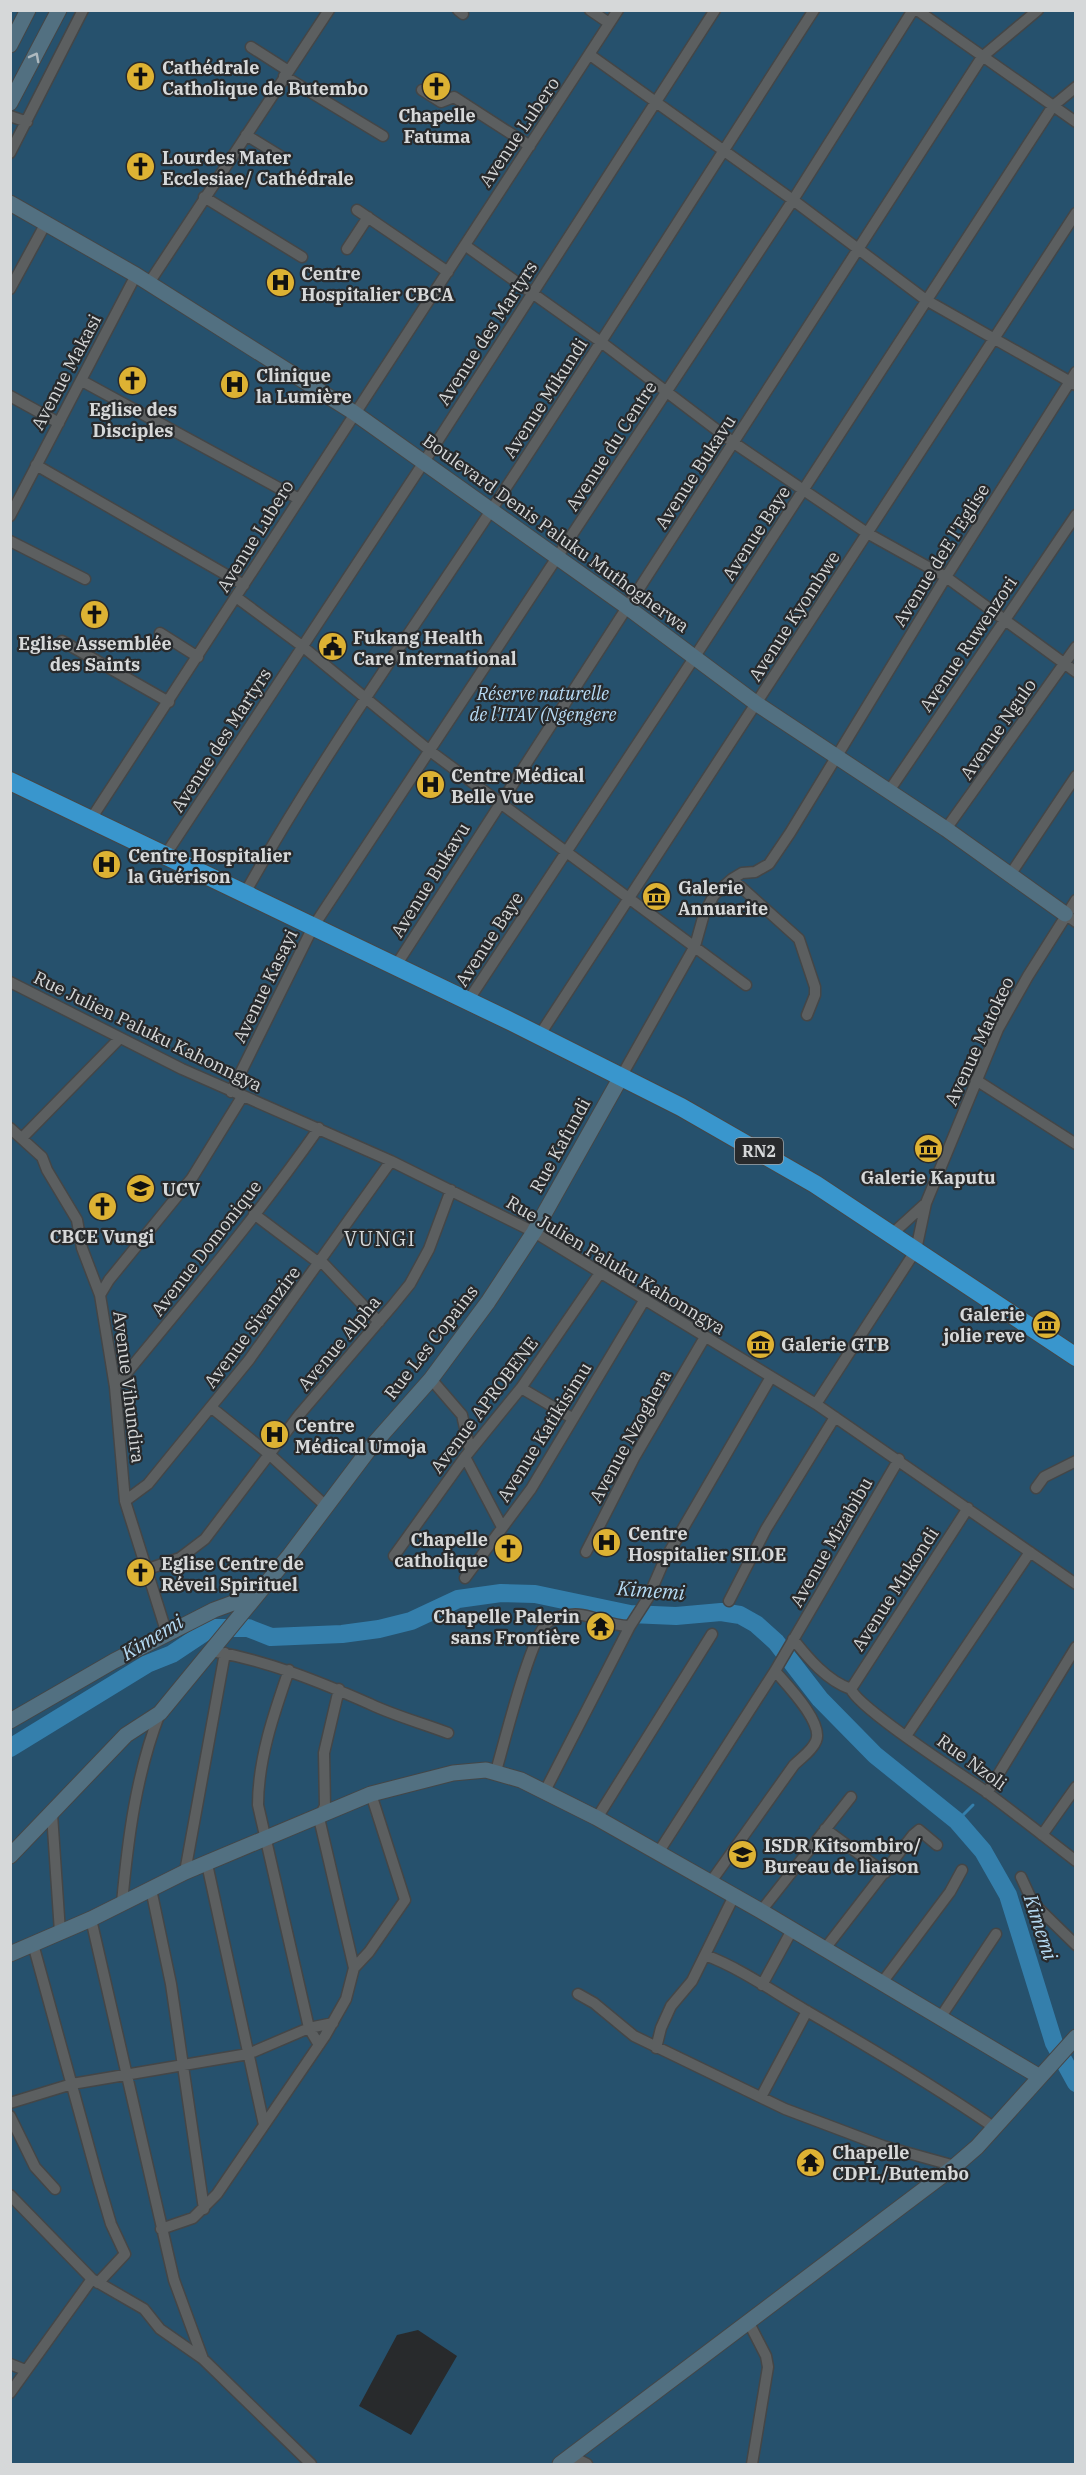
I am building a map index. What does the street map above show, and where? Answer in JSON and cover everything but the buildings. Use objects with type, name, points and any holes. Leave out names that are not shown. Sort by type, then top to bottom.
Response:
[{"type":"highway","name":"RN2","points":[[10,781],[166,854],[621,1077],[770,1157],[1074,1352]]},
{"type":"street","points":[[10,45],[28,10]]},
{"type":"street","points":[[10,103],[59,10]]},
{"type":"street","points":[[10,153],[83,10]]},
{"type":"street","name":"Avenue Makasi","points":[[10,516],[82,381],[143,279],[204,197],[329,10]]},
{"type":"street","points":[[590,10],[609,23]]},
{"type":"street","name":"Avenue Lubero","points":[[91,819],[198,657],[353,412],[466,246],[618,10]]},
{"type":"street","name":"Avenue des Martyrs","points":[[166,854],[424,462],[715,10]]},
{"type":"street","name":"Avenue Mikundi","points":[[244,893],[285,823],[602,342],[814,10]]},
{"type":"street","name":"Avenue du Centre","points":[[313,927],[793,200],[913,10]]},
{"type":"street","points":[[918,10],[1076,122]]},
{"type":"street","name":"Avenue Bukavu","points":[[395,967],[982,57],[1038,10]]},
{"type":"street","points":[[250,47],[285,73],[383,136]]},
{"type":"street","points":[[591,55],[793,200],[926,300],[993,341],[1073,379]]},
{"type":"street","name":"Avenue Baye","points":[[468,1001],[1053,106],[1076,87]]},
{"type":"street","points":[[422,90],[441,102],[454,98],[530,146]]},
{"type":"street","points":[[10,116],[27,122]]},
{"type":"street","points":[[246,135],[282,157]]},
{"type":"street","points":[[204,197],[302,257]]},
{"type":"street","name":"Boulevard Denis Paluku Muthogherwa","points":[[10,203],[143,279],[353,412],[627,607],[757,704],[946,829],[1070,918]]},
{"type":"street","points":[[357,210],[448,272]]},
{"type":"street","name":"Avenue Kyombwe","points":[[539,1036],[1076,213]]},
{"type":"street","points":[[347,249],[368,217]]},
{"type":"street","points":[[10,289],[46,223]]},
{"type":"street","points":[[466,246],[602,342],[734,443],[867,533],[946,577],[1076,672]]},
{"type":"street","name":"Avenue deE l'Eglise","points":[[732,879],[742,873],[755,872],[769,864],[838,758],[946,577],[1073,379]]},
{"type":"street","points":[[82,381],[299,499]]},
{"type":"street","points":[[10,396],[59,423]]},
{"type":"street","points":[[36,465],[244,585]]},
{"type":"street","name":"Avenue Ruwenzori","points":[[889,792],[1076,516]]},
{"type":"street","points":[[10,541],[85,579]]},
{"type":"street","points":[[236,597],[302,646],[430,751],[746,985]]},
{"type":"street","points":[[160,633],[198,657]]},
{"type":"street","points":[[62,641],[169,702]]},
{"type":"street","name":"Avenue Ngulo","points":[[946,829],[1076,647]]},
{"type":"street","points":[[1010,875],[1076,776]]},
{"type":"street","points":[[621,1077],[695,946],[704,914],[714,895],[732,879],[799,939],[815,987],[815,995],[807,1015]]},
{"type":"street","name":"Avenue Matokeo","points":[[916,1250],[926,1203],[998,1029],[1070,918],[1076,900]]},
{"type":"street","name":"Avenue Kasayi","points":[[231,1092],[313,927]]},
{"type":"street","name":"Rue Julien Paluku Kahonngya","points":[[10,982],[231,1092],[391,1161],[534,1232],[816,1404],[1076,1584]]},
{"type":"street","points":[[23,1137],[120,1038]]},
{"type":"street","name":"Rue Kafundi","points":[[534,1232],[621,1077]]},
{"type":"street","points":[[976,1080],[1076,1144]]},
{"type":"street","points":[[100,1295],[109,1280],[192,1178],[242,1097]]},
{"type":"street","name":"Avenue Vihundira","points":[[10,1128],[23,1137],[42,1157],[46,1170],[77,1220],[82,1248],[100,1295],[115,1387],[125,1501],[167,1634]]},
{"type":"street","name":"Avenue Domonique","points":[[115,1387],[254,1214],[319,1128]]},
{"type":"street","name":"Avenue Sivanzire","points":[[125,1501],[148,1484],[212,1408],[391,1161]]},
{"type":"street","name":"Avenue Alpha","points":[[148,1569],[180,1558],[204,1539],[269,1454],[379,1322],[415,1275],[429,1249],[451,1190]]},
{"type":"street","points":[[892,1234],[926,1203]]},
{"type":"street","points":[[254,1214],[320,1262],[379,1322]]},
{"type":"street","name":"Rue Les Copains","points":[[10,1721],[114,1661],[214,1610],[255,1595],[289,1556],[371,1448],[432,1379],[488,1302],[534,1232]]},
{"type":"street","points":[[816,1404],[916,1250]]},
{"type":"street","name":"Avenue APROBENE","points":[[394,1556],[467,1453],[520,1388],[600,1273]]},
{"type":"street","name":"Avenue Katikisimu","points":[[465,1578],[531,1489],[645,1299]]},
{"type":"street","name":"Avenue Nzoghera","points":[[586,1552],[634,1458],[705,1337]]},
{"type":"street","points":[[545,1791],[630,1626],[648,1598],[664,1561],[771,1377]]},
{"type":"street","points":[[432,1379],[462,1415],[467,1453],[502,1527]]},
{"type":"street","points":[[520,1388],[572,1418]]},
{"type":"street","points":[[212,1408],[269,1454],[327,1507]]},
{"type":"street","points":[[729,1601],[766,1529],[835,1417]]},
{"type":"street","name":"Avenue Mizabibu","points":[[658,1853],[776,1668],[898,1459]]},
{"type":"street","points":[[1036,1488],[1044,1478],[1076,1461]]},
{"type":"street","name":"Avenue Mukondi","points":[[851,1689],[968,1508]]},
{"type":"street","points":[[906,1736],[1030,1552]]},
{"type":"street","points":[[10,1856],[126,1734],[160,1713],[220,1648],[255,1595]]},
{"type":"street","points":[[496,1771],[524,1677],[540,1633],[547,1623],[559,1617],[590,1614],[617,1627],[630,1626]]},
{"type":"street","points":[[597,1818],[712,1634]]},
{"type":"street","name":"Rue Nzoli","points":[[792,1640],[820,1669],[837,1683],[851,1689],[860,1701],[987,1793],[1076,1862]]},
{"type":"street","points":[[987,1793],[1076,1647]]},
{"type":"street","points":[[220,1648],[289,1670],[448,1733]]},
{"type":"street","points":[[185,1872],[220,1648]]},
{"type":"street","points":[[710,1883],[794,1765],[811,1749],[817,1739],[818,1729],[813,1718],[776,1668]]},
{"type":"street","points":[[289,1670],[273,1717],[259,1782],[258,1805],[309,2028],[319,2045]]},
{"type":"street","points":[[161,2229],[193,2218],[204,2209],[319,2045],[346,1999],[354,1968],[319,1818],[325,1806],[324,1753],[339,1689]]},
{"type":"street","points":[[122,1903],[128,1842],[140,1774],[160,1713]]},
{"type":"street","points":[[10,1954],[91,1919],[185,1872],[319,1818],[371,1794],[453,1773],[473,1770],[496,1771],[545,1791],[597,1818],[761,1911],[1040,2077]]},
{"type":"street","points":[[1042,1834],[1076,1786]]},
{"type":"street","points":[[354,1968],[369,1952],[405,1900],[371,1794]]},
{"type":"street","points":[[761,1911],[851,1797]]},
{"type":"street","points":[[52,1814],[60,1932]]},
{"type":"street","points":[[825,1829],[885,1873]]},
{"type":"street","points":[[824,1950],[907,1842],[919,1830],[937,1845]]},
{"type":"street","points":[[207,1864],[264,2125]]},
{"type":"street","points":[[881,1984],[950,1892],[962,1870]]},
{"type":"street","points":[[1021,1877],[1033,1903],[1076,1945]]},
{"type":"street","points":[[151,1889],[171,1984],[182,2065],[200,2164],[204,2209]]},
{"type":"street","points":[[656,2048],[661,2028],[671,2006],[692,1981],[734,1896]]},
{"type":"street","points":[[91,1919],[161,2229],[174,2280],[203,2359]]},
{"type":"street","points":[[762,1985],[792,1930]]},
{"type":"street","points":[[940,2018],[996,1934]]},
{"type":"street","points":[[10,2393],[25,2370],[95,2281],[125,2254],[111,2224],[33,1944]]},
{"type":"street","points":[[705,1955],[807,2011],[951,2097],[995,2128]]},
{"type":"street","points":[[578,1994],[602,2009],[634,2036],[785,2109],[852,2134],[955,2166]]},
{"type":"street","points":[[761,2097],[807,2011]]},
{"type":"street","points":[[10,2103],[72,2084],[248,2054],[309,2028],[333,2023]]},
{"type":"street","points":[[565,2460],[955,2166],[995,2128],[1071,2042]]},
{"type":"street","points":[[10,2116],[35,2167],[55,2189]]},
{"type":"street","points":[[10,2194],[95,2281],[144,2309],[160,2329],[203,2359],[310,2464]]},
{"type":"street","points":[[748,2322],[766,2356],[768,2367],[752,2464]]},
{"type":"street","points":[[10,2364],[25,2370]]},
{"type":"street","points":[[565,2460],[587,2464]]},
{"type":"green space","name":"Réserve naturelle de l'ITAV (Ngengere","points":[[11,11],[1075,11],[1075,2464],[11,2464]],"holes":[[[418,2330],[457,2356],[411,2435],[359,2406],[397,2335]]]},
{"type":"waterway","name":"Kimemi","points":[[10,1748],[147,1664],[172,1654],[211,1628],[248,1628],[271,1637],[342,1634],[379,1629],[411,1621],[458,1599],[501,1593],[535,1594],[630,1614],[676,1616],[721,1612],[740,1615],[756,1624],[776,1642],[820,1699],[875,1755],[957,1821],[983,1851],[1008,1895],[1054,2043],[1076,2083]]},
{"type":"waterway","points":[[957,1821],[973,1805]]},
{"type":"place","name":"Cathédrale Catholique de Butembo","points":[[141,77]]},
{"type":"place","name":"Chapelle Fatuma","points":[[437,86]]},
{"type":"place","name":"Lourdes Mater Ecclesiae/ Cathédrale","points":[[141,167]]},
{"type":"place","name":"Centre Hospitalier CBCA","points":[[280,283]]},
{"type":"place","name":"Eglise des Disciples","points":[[133,380]]},
{"type":"place","name":"Clinique la Lumière","points":[[235,385]]},
{"type":"place","name":"Eglise Assemblée des Saints","points":[[95,614]]},
{"type":"place","name":"Fukang Health Care International","points":[[332,647]]},
{"type":"place","name":"Centre Médical Belle Vue","points":[[430,785]]},
{"type":"place","name":"Centre Hospitalier la Guérison","points":[[107,865]]},
{"type":"place","name":"Galerie Annuarite","points":[[657,897]]},
{"type":"place","name":"Galerie Kaputu","points":[[928,1148]]},
{"type":"place","name":"UCV","points":[[141,1189]]},
{"type":"place","name":"CBCE Vungi","points":[[102,1207]]},
{"type":"place","name":"Galerie jolie reve","points":[[1046,1324]]},
{"type":"place","name":"Galerie GTB","points":[[760,1344]]},
{"type":"place","name":"Centre Médical Umoja","points":[[274,1435]]},
{"type":"place","name":"Centre Hospitalier SILOE","points":[[607,1543]]},
{"type":"place","name":"Chapelle catholique","points":[[509,1549]]},
{"type":"place","name":"Eglise Centre de Réveil Spirituel","points":[[140,1573]]},
{"type":"place","name":"Chapelle Palerin sans Frontière","points":[[601,1626]]},
{"type":"place","name":"ISDR Kitsombiro/ Bureau de liaison","points":[[743,1855]]},
{"type":"place","name":"Chapelle CDPL/Butembo","points":[[811,2162]]},
{"type":"district","name":"VUNGI","points":[[380,1238]]}]
